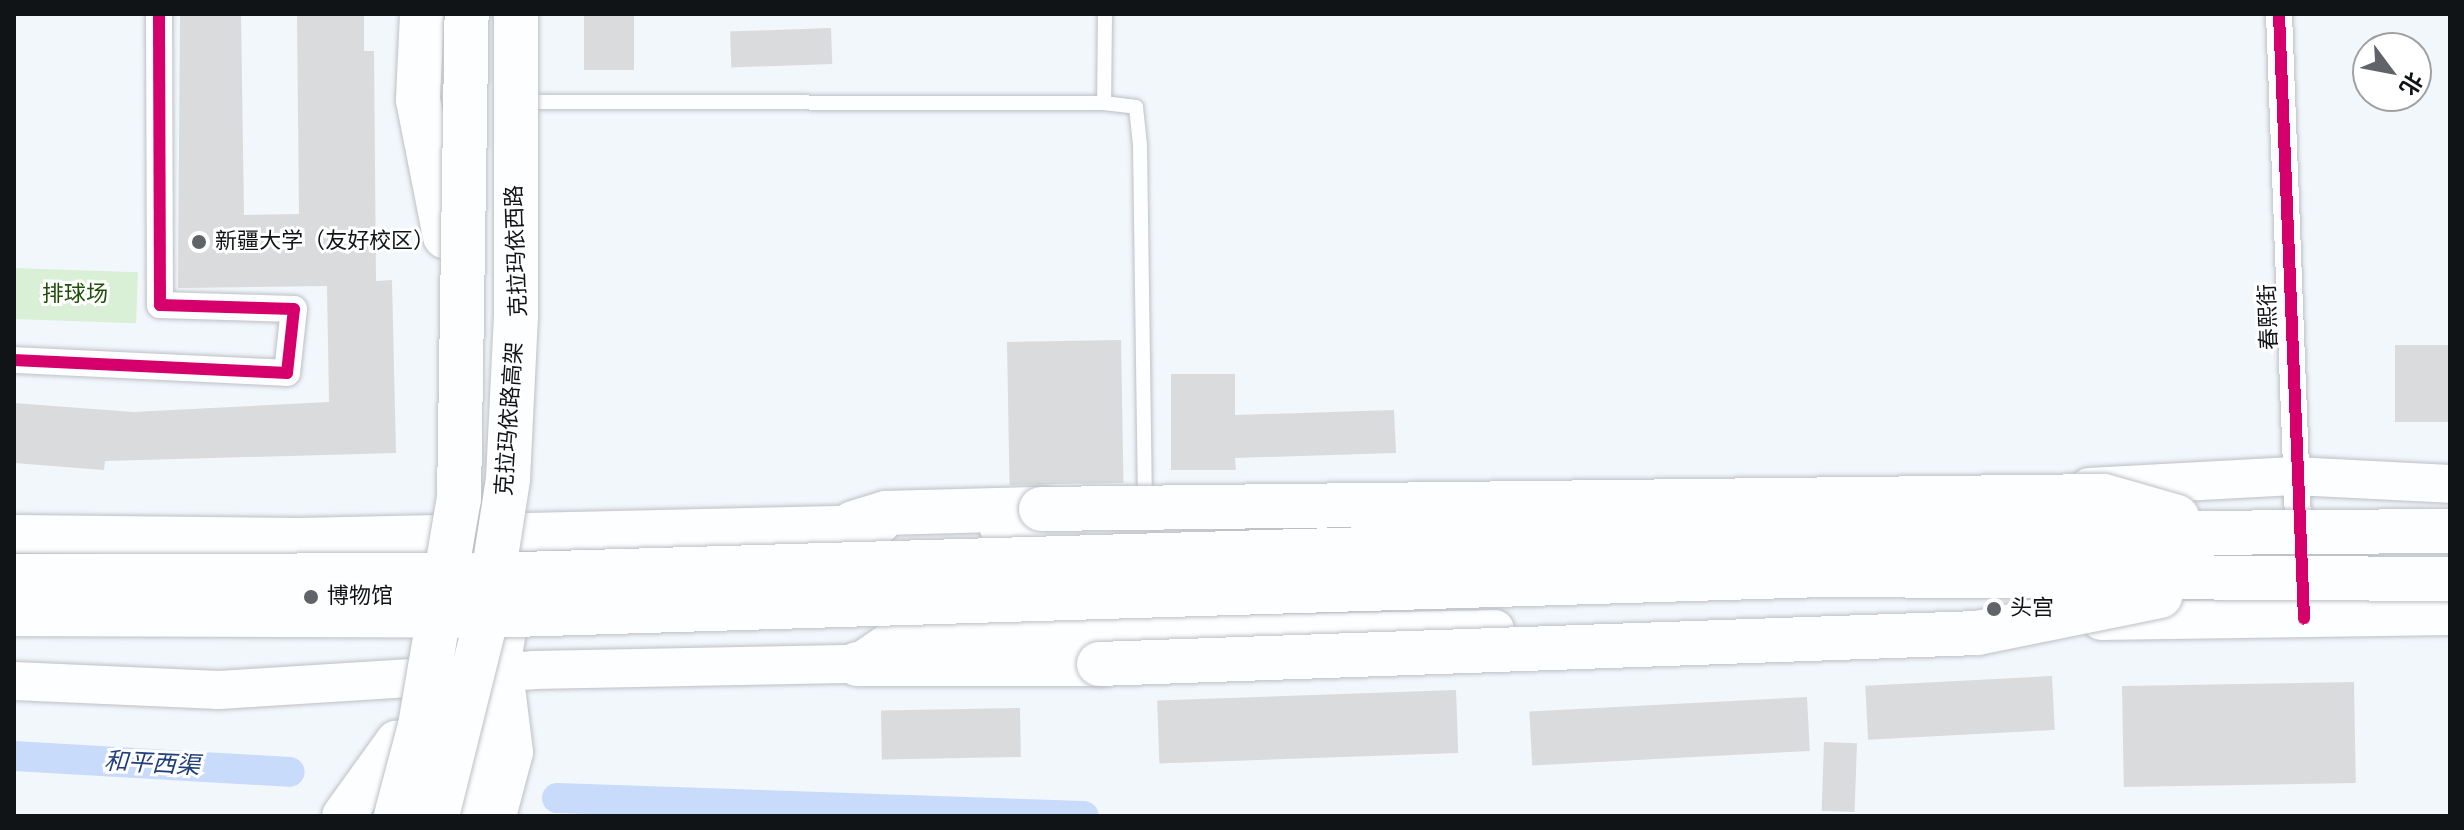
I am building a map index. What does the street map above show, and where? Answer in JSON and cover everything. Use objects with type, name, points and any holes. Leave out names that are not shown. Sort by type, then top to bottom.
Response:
[{"type":"highway","points":[[422,14],[418,100],[445,236]]},
{"type":"highway","name":"克拉玛依路高架","points":[[396,816],[420,726],[459,499],[467,14]]},
{"type":"highway","name":"克拉玛依路高架","points":[[437,816],[486,620],[508,479],[516,317],[513,14]]},
{"type":"highway","points":[[853,523],[886,513],[1041,509],[2104,496],[2225,530]]},
{"type":"highway","points":[[14,576],[487,575],[2225,530],[2450,531]]},
{"type":"highway","points":[[14,614],[481,616],[1826,575],[2450,579]]},
{"type":"highway","points":[[857,664],[1099,664],[1977,633],[2250,578]]},
{"type":"main road","points":[[374,816],[397,741],[438,533],[448,14]]},
{"type":"main road","name":"克拉玛依西路","points":[[457,816],[501,671],[519,531],[524,418],[513,14]]},
{"type":"main road","points":[[14,534],[438,533],[853,523],[1145,535],[2294,476],[2450,484]]},
{"type":"main road","points":[[14,681],[219,690],[501,671],[857,664],[892,640],[2450,616]]},
{"type":"main road","points":[[495,816],[512,752],[501,671]]},
{"type":"main road","points":[[343,816],[397,741]]},
{"type":"street","points":[[14,360],[287,373],[294,309],[160,305],[159,14]]},
{"type":"street","name":"春熙街","points":[[2279,14],[2294,476],[2304,618]]},
{"type":"lane","points":[[1104,103],[1105,14]]},
{"type":"lane","points":[[513,102],[1104,103],[1136,107],[1145,535]]},
{"type":"green space","name":"排球场","points":[[14,268],[138,272],[136,323],[14,319]]},
{"type":"building","points":[[180,14],[241,14],[244,215],[299,214],[297,14],[364,14],[364,51],[374,51],[376,281],[392,280],[396,453],[105,461],[104,470],[14,463],[14,403],[133,412],[329,402],[327,286],[178,288]]},
{"type":"building","points":[[584,14],[634,14],[634,70],[584,70]]},
{"type":"building","points":[[831,28],[832,64],[731,68],[730,32]]},
{"type":"building","points":[[1121,340],[1123,483],[1010,485],[1007,342]]},
{"type":"building","points":[[2395,345],[2450,345],[2450,422],[2395,422]]},
{"type":"building","points":[[1171,374],[1235,374],[1235,415],[1394,410],[1396,453],[1235,458],[1236,470],[1171,470]]},
{"type":"building","points":[[2052,676],[2055,730],[1868,740],[1865,686]]},
{"type":"building","points":[[2354,682],[2356,783],[2124,787],[2122,686]]},
{"type":"building","points":[[1456,690],[1458,753],[1159,763],[1157,700]]},
{"type":"building","points":[[1807,697],[1810,751],[1532,765],[1529,712]]},
{"type":"building","points":[[1020,708],[1021,757],[882,759],[881,710]]},
{"type":"building","points":[[1824,742],[1857,743],[1855,812],[1822,811]]},
{"type":"waterway","name":"和平西渠","points":[[14,756],[290,772]]},
{"type":"waterway","points":[[557,798],[1084,816]]},
{"type":"cycle path","points":[[14,360],[287,373],[294,309],[160,305],[159,14]]},
{"type":"cycle path","points":[[2279,14],[2304,618]]},
{"type":"place","name":"新疆大学（友好校区）","points":[[199,242]]},
{"type":"place","name":"博物馆","points":[[311,597]]},
{"type":"place","name":"头宫","points":[[1994,609]]}]
